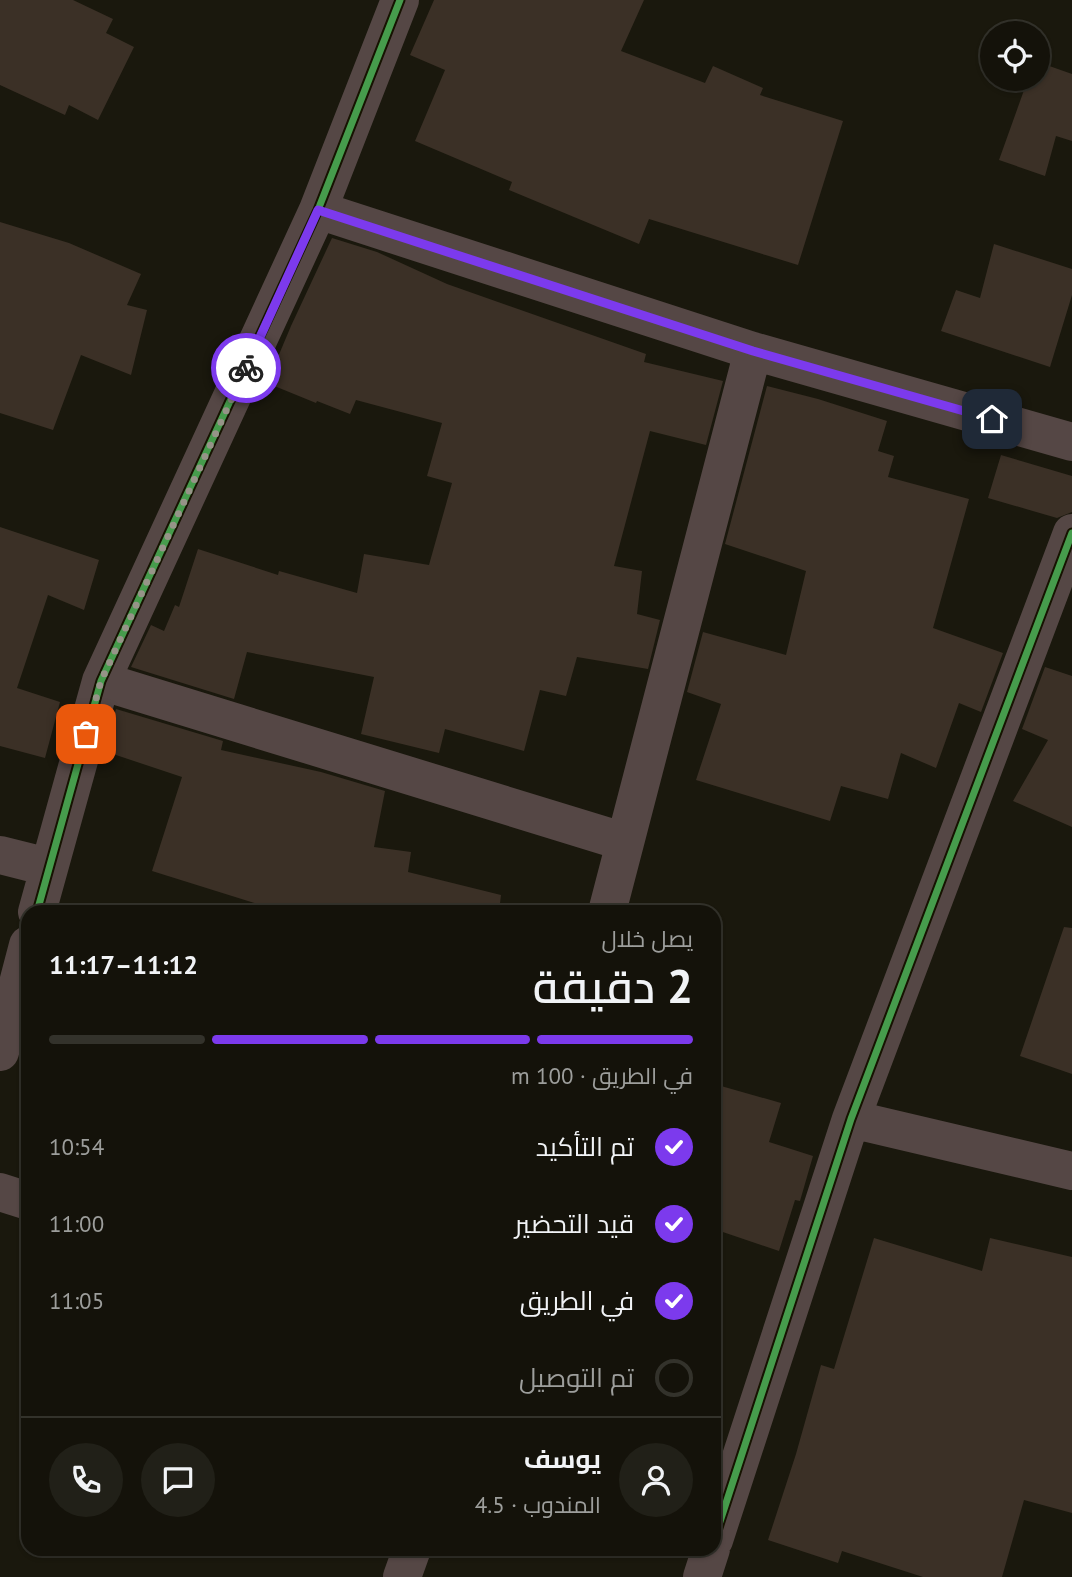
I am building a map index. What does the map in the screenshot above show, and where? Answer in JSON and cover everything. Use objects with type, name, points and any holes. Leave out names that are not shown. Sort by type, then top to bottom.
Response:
[{"type":"street","points":[[39,905],[101,681],[318,210],[400,0]]},
{"type":"street","points":[[318,210],[753,351],[1072,442]]},
{"type":"street","points":[[609,905],[753,351]]},
{"type":"street","points":[[721,1517],[850,1119],[1072,533]]},
{"type":"street","points":[[101,681],[625,842]]},
{"type":"street","points":[[0,855],[48,867]]},
{"type":"street","points":[[0,1052],[21,972]]},
{"type":"street","points":[[850,1119],[1072,1171]]},
{"type":"street","points":[[0,1192],[21,1199]]},
{"type":"street","points":[[402,1577],[410,1556]]},
{"type":"street","points":[[702,1577],[709,1556]]},
{"type":"building","points":[[0,0],[73,0],[113,19],[106,33],[134,47],[98,120],[69,105],[65,115],[0,85]]},
{"type":"building","points":[[434,0],[644,0],[621,51],[705,83],[713,66],[763,88],[760,95],[843,121],[798,265],[649,219],[639,244],[509,190],[512,182],[415,141],[445,70],[410,55]]},
{"type":"building","points":[[1050,66],[1072,74],[1072,141],[1056,136],[1045,176],[999,160],[1024,91],[1050,91]]},
{"type":"building","points":[[0,222],[69,243],[141,274],[127,305],[147,310],[131,375],[81,355],[53,430],[0,413]]},
{"type":"building","points":[[332,238],[377,252],[447,284],[646,354],[644,362],[723,381],[706,445],[650,431],[614,566],[642,571],[637,614],[660,620],[648,669],[577,657],[566,696],[540,690],[524,751],[445,729],[439,753],[361,734],[374,677],[247,652],[234,699],[131,667],[151,625],[164,631],[175,605],[179,607],[198,549],[278,575],[279,571],[357,593],[364,554],[429,565],[452,483],[427,476],[442,423],[356,400],[350,414],[267,383]]},
{"type":"building","points":[[994,244],[1072,269],[1072,295],[1050,367],[941,331],[956,290],[980,298]]},
{"type":"building","points":[[767,386],[887,421],[878,451],[894,456],[888,477],[969,499],[933,628],[1003,653],[981,712],[959,703],[936,768],[901,753],[888,799],[841,786],[830,821],[696,780],[721,704],[687,692],[703,632],[786,655],[806,571],[725,544]]},
{"type":"building","points":[[1001,455],[1072,476],[1072,512],[1057,518],[988,498]]},
{"type":"building","points":[[0,527],[99,560],[84,610],[48,595],[17,688],[60,702],[45,758],[0,746]]},
{"type":"building","points":[[1045,667],[1072,676],[1072,827],[1013,801],[1048,740],[1022,729]]},
{"type":"building","points":[[116,709],[223,741],[221,750],[321,772],[385,791],[374,847],[411,852],[408,872],[501,895],[500,905],[261,905],[152,871],[182,777],[104,751]]},
{"type":"building","points":[[1064,927],[1072,928],[1072,1074],[1020,1056]]},
{"type":"building","points":[[721,1086],[781,1103],[769,1142],[813,1156],[800,1201],[795,1200],[779,1251],[721,1231]]},
{"type":"building","points":[[874,1238],[982,1271],[990,1238],[1072,1257],[1072,1513],[1024,1500],[1002,1577],[923,1577],[842,1551],[838,1563],[768,1540],[821,1365],[834,1369]]},
{"type":"cycle path","points":[[39,905],[101,681],[318,210],[400,0]]},
{"type":"cycle path","points":[[721,1518],[851,1119],[1072,533]]},
{"type":"way so far","points":[[86,734],[101,681],[246,368]]},
{"type":"route","points":[[246,368],[318,210],[753,351],[992,419]]}]
